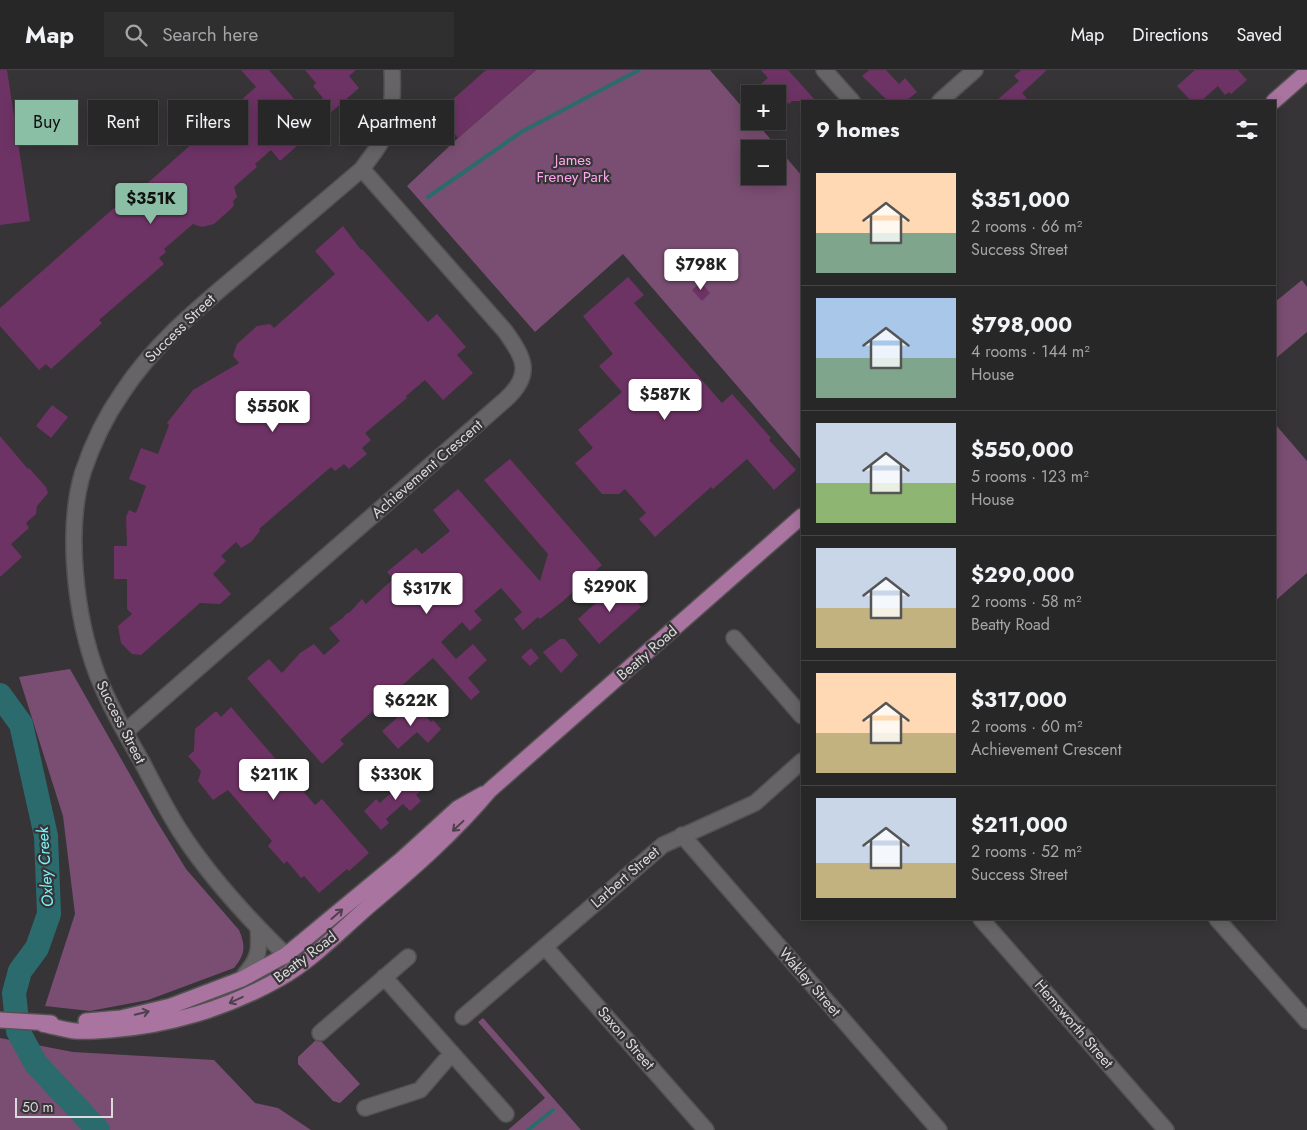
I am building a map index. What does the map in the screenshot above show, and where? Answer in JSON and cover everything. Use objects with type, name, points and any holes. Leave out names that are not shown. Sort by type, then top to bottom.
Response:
[{"type":"main road","points":[[1275,100],[1307,72]]},
{"type":"main road","name":"Beatty Road","points":[[0,1020],[42,1024],[76,1031],[129,1029],[176,1020],[228,1004],[280,979],[298,966],[422,860],[468,816],[490,790],[801,517]]},
{"type":"main road","name":"Beatty Road","points":[[42,1024],[122,1018],[171,1006],[242,978],[286,955],[402,859],[458,808],[490,790]]},
{"type":"street","name":"Success Street","points":[[298,966],[258,927],[204,864],[179,830],[125,732],[98,675],[76,595],[76,513],[83,473],[99,434],[122,393],[152,352],[172,332],[362,169],[383,139],[393,93],[392,70]]},
{"type":"street","points":[[824,70],[851,100]]},
{"type":"street","points":[[941,100],[975,70]]},
{"type":"street","name":"Achievement Crescent","points":[[125,732],[505,400],[522,382],[523,365],[518,350],[505,331],[362,169]]},
{"type":"street","points":[[734,638],[801,715]]},
{"type":"street","name":"Larbert Street","points":[[463,1017],[663,845],[754,803],[801,762]]},
{"type":"street","name":"Wakley Street","points":[[682,835],[939,1130]]},
{"type":"street","name":"Hemsworth Street","points":[[982,920],[1166,1130]]},
{"type":"street","points":[[1218,920],[1307,1021]]},
{"type":"street","points":[[242,978],[256,963],[260,946],[258,927]]},
{"type":"street","name":"Saxon Street","points":[[545,947],[706,1130]]},
{"type":"street","points":[[320,1033],[408,956]]},
{"type":"street","points":[[384,977],[506,1114]]},
{"type":"street","points":[[365,1108],[420,1090],[452,1053]]},
{"type":"green space","name":"James Freney Park","points":[[536,70],[710,70],[741,106],[741,130],[763,130],[771,140],[741,140],[741,185],[786,185],[786,157],[801,175],[801,460],[623,254],[535,332],[407,186],[451,145],[454,145],[454,142],[458,138]]},
{"type":"green space","points":[[1302,280],[1307,287],[1307,332],[1276,358],[1276,301]]},
{"type":"green space","points":[[1276,425],[1307,461],[1307,573],[1276,600]]},
{"type":"green space","points":[[70,669],[186,869],[239,930],[243,941],[242,954],[234,968],[148,1000],[90,1011],[45,1006],[75,914],[63,816],[19,677]]},
{"type":"green space","points":[[483,1018],[581,1130],[508,1130],[545,1098],[478,1022]]},
{"type":"green space","points":[[0,1038],[73,1052],[214,1060],[255,1103],[278,1108],[311,1130],[0,1130]]},
{"type":"green space","points":[[318,1038],[360,1084],[340,1103],[333,1101],[298,1064],[298,1057]]},
{"type":"building","points":[[0,70],[7,70],[15,123],[15,145],[18,145],[30,221],[0,225]]},
{"type":"building","points":[[241,70],[269,70],[295,100],[258,100],[258,145],[298,145],[280,161],[271,150],[255,164],[257,167],[234,187],[237,197],[233,201],[234,205],[232,208],[214,224],[202,227],[193,224],[164,249],[166,252],[159,258],[164,264],[99,320],[102,323],[51,369],[46,364],[39,370],[0,326],[0,308],[122,201],[124,204],[191,145],[248,145],[248,100],[241,100],[256,87]]},
{"type":"building","points":[[305,70],[356,70],[349,76],[359,88],[345,100],[340,100],[340,104],[330,113],[330,100],[321,100],[323,98],[313,86],[316,83]]},
{"type":"building","points":[[486,70],[536,70],[458,138],[454,133],[454,100],[452,100]]},
{"type":"building","points":[[761,70],[788,70],[815,100],[792,101],[789,104],[786,101],[786,85],[761,84],[768,78]]},
{"type":"building","points":[[869,70],[886,70],[899,84],[905,78],[917,92],[907,100],[887,100],[862,76]]},
{"type":"building","points":[[1021,70],[1047,70],[1022,93],[1028,100],[997,100],[1019,81],[1014,76]]},
{"type":"building","points":[[1195,70],[1238,70],[1247,80],[1231,94],[1229,92],[1225,95],[1218,86],[1202,100],[1190,100],[1177,86]]},
{"type":"building","points":[[343,226],[361,250],[428,322],[437,314],[466,347],[457,355],[473,373],[443,400],[425,380],[406,396],[407,398],[365,433],[371,440],[362,448],[367,454],[349,469],[344,464],[335,471],[331,467],[259,529],[260,531],[251,542],[241,548],[236,542],[221,556],[226,561],[213,574],[231,594],[220,604],[200,603],[141,655],[132,654],[121,643],[118,626],[132,614],[127,609],[127,579],[114,579],[114,546],[127,546],[126,517],[129,510],[136,513],[146,486],[129,479],[141,448],[158,454],[169,425],[167,423],[193,390],[239,363],[233,356],[237,344],[257,326],[270,324],[274,328],[335,274],[315,251]]},
{"type":"building","points":[[628,277],[644,295],[634,303],[722,403],[732,394],[796,470],[774,490],[747,459],[713,489],[711,487],[655,537],[639,519],[646,513],[625,489],[619,494],[602,494],[575,463],[593,448],[578,430],[622,392],[599,366],[613,354],[583,316]]},
{"type":"building","points":[[701,282],[710,293],[702,301],[692,290]]},
{"type":"building","points":[[52,405],[68,417],[51,438],[36,426]]},
{"type":"building","points":[[0,436],[46,487],[48,493],[37,506],[36,514],[26,523],[29,528],[11,544],[22,557],[0,577]]},
{"type":"building","points":[[510,459],[602,565],[562,602],[540,619],[538,617],[523,630],[514,619],[522,612],[501,588],[474,611],[482,620],[470,631],[462,622],[441,642],[456,659],[473,644],[487,660],[468,678],[480,692],[471,700],[433,658],[340,740],[344,744],[322,764],[247,678],[269,659],[282,673],[300,653],[314,644],[324,655],[340,641],[329,628],[350,612],[362,599],[366,604],[393,579],[387,572],[416,548],[422,554],[450,531],[433,510],[458,489],[540,581],[548,554],[484,480]]},
{"type":"building","points":[[620,581],[641,607],[599,644],[578,619]]},
{"type":"building","points":[[560,639],[565,639],[578,655],[561,673],[543,652]]},
{"type":"building","points":[[531,648],[539,658],[530,666],[521,657]]},
{"type":"building","points":[[414,703],[431,722],[433,720],[441,729],[428,743],[417,732],[398,749],[382,731]]},
{"type":"building","points":[[231,707],[315,805],[322,799],[369,853],[349,871],[347,869],[319,893],[304,876],[301,878],[287,861],[284,864],[268,846],[272,841],[228,790],[213,800],[198,781],[201,771],[188,756],[194,751],[195,729],[216,711],[221,717]]},
{"type":"building","points":[[413,773],[425,787],[416,795],[421,801],[410,811],[403,804],[386,819],[389,823],[381,830],[364,811],[376,799],[380,803]]},
{"type":"waterway","points":[[428,197],[523,131],[639,70]]},
{"type":"waterway","name":"Oxley Creek","points":[[0,695],[21,724],[46,836],[49,914],[37,948],[20,971],[14,993],[18,1031],[36,1064],[98,1130]]},
{"type":"waterway","points":[[528,1130],[553,1110]]}]
